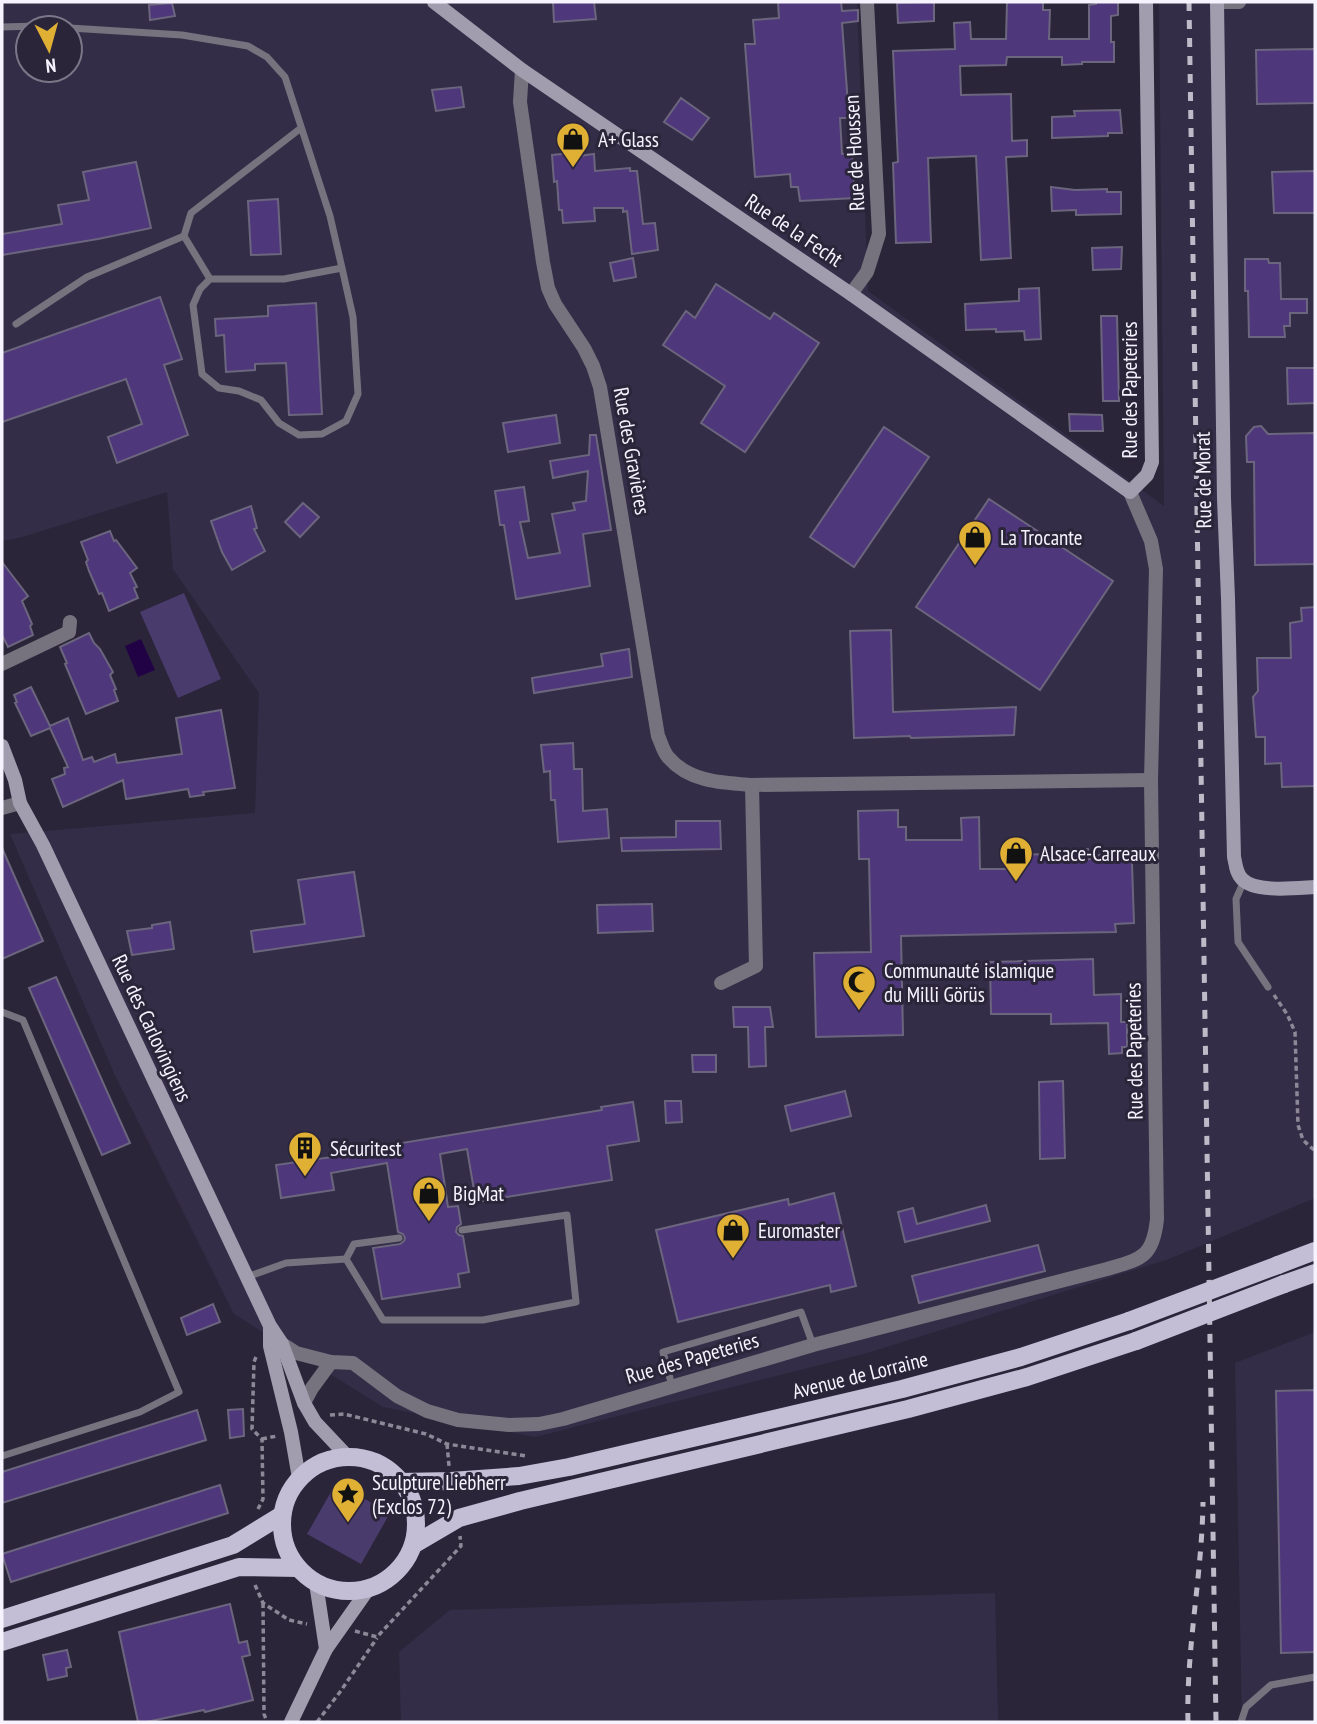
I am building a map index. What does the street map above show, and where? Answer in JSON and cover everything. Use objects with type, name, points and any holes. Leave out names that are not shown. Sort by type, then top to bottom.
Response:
[{"type":"main road","name":"Avenue de Lorraine","points":[[401,1482],[451,1482],[519,1476],[569,1467],[902,1389],[1021,1357],[1129,1321],[1315,1251]]},
{"type":"main road","name":"Avenue de Lorraine","points":[[413,1545],[459,1518],[520,1501],[908,1409],[1027,1377],[1136,1340],[1315,1273]]},
{"type":"main road","points":[[348,1457],[368,1459],[387,1468],[401,1482],[412,1501],[416,1523],[413,1545],[403,1563],[388,1578],[369,1588],[333,1590],[316,1583],[298,1568],[287,1552],[282,1534],[282,1515],[288,1495],[299,1478],[330,1459],[348,1457]]},
{"type":"main road","points":[[2,1619],[233,1545],[282,1515]]},
{"type":"main road","points":[[2,1642],[239,1567],[298,1568]]},
{"type":"street","name":"Rue de la Fecht","points":[[434,2],[522,70],[851,295],[1130,492]]},
{"type":"street","name":"Rue de Houssen","points":[[851,295],[867,272],[879,234],[867,2]]},
{"type":"street","name":"Rue des Papeteries","points":[[282,1344],[296,1353],[331,1362],[353,1363],[397,1396],[427,1411],[458,1420],[509,1425],[539,1424],[813,1345],[1107,1269],[1134,1261],[1150,1250],[1157,1220],[1152,780],[1156,569],[1151,541],[1130,492],[1147,475],[1152,462],[1146,2]]},
{"type":"street","points":[[1217,2],[1239,2]]},
{"type":"street","name":"Rue de Morat","points":[[1217,2],[1224,499],[1234,857],[1238,873],[1244,881]]},
{"type":"street","name":"Rue des Gravières","points":[[522,70],[520,102],[545,275],[555,304],[584,348],[600,387],[658,736],[667,756],[688,774],[715,783],[752,785],[1152,780]]},
{"type":"street","points":[[2,664],[68,632],[70,622]]},
{"type":"street","name":"Rue des Carlovingiens","points":[[2,746],[15,780],[20,803],[43,845],[246,1277],[282,1344],[304,1403],[315,1422],[348,1457]]},
{"type":"street","points":[[721,983],[756,966],[752,785]]},
{"type":"street","points":[[2,808],[20,803]]},
{"type":"street","points":[[1244,881],[1269,888],[1315,887]]},
{"type":"street","name":"Rue des Carlovingiens","points":[[270,1326],[270,1346],[292,1432],[299,1478]]},
{"type":"street","points":[[304,1403],[331,1362]]},
{"type":"street","points":[[316,1583],[326,1649]]},
{"type":"street","points":[[291,1722],[326,1649],[369,1588]]},
{"type":"lane","points":[[84,29],[182,36],[248,46],[267,57],[285,77],[330,216],[342,268],[353,317],[358,394],[346,421],[322,434],[299,435],[279,423],[261,400],[239,391],[219,388],[202,374],[193,305],[200,289],[210,279],[284,279],[342,268]]},
{"type":"lane","points":[[210,279],[184,236],[191,213],[301,128]]},
{"type":"lane","points":[[16,324],[87,277],[184,236]]},
{"type":"lane","points":[[1244,881],[1236,899],[1238,942],[1268,987]]},
{"type":"lane","points":[[2,1012],[23,1020],[179,1392],[140,1412],[2,1456]]},
{"type":"lane","points":[[346,1259],[383,1321],[483,1320],[576,1302],[567,1215],[462,1230]]},
{"type":"lane","points":[[346,1259],[354,1244],[399,1238]]},
{"type":"lane","points":[[246,1277],[286,1263],[346,1259]]},
{"type":"lane","points":[[672,1385],[663,1352],[801,1312],[813,1345]]},
{"type":"lane","points":[[1241,1722],[1245,1707],[1270,1685],[1315,1677]]},
{"type":"path","points":[[1268,987],[1287,1014],[1295,1032],[1298,1125],[1303,1140],[1315,1151]]},
{"type":"path","points":[[255,1515],[263,1499],[262,1439],[252,1429],[254,1362],[270,1326]]},
{"type":"path","points":[[315,1422],[331,1414],[344,1414],[426,1434],[447,1444]]},
{"type":"path","points":[[262,1439],[292,1432]]},
{"type":"path","points":[[263,1603],[264,1714],[267,1722]]},
{"type":"path","points":[[317,1722],[377,1637]]},
{"type":"shaded area","points":[[2,2],[857,2],[868,291],[1164,506],[1159,2],[1315,2],[1315,1198],[1169,1259],[867,1353],[535,1437],[383,1407],[234,1314],[114,1073],[10,834],[255,813],[259,693],[173,569],[167,492],[2,541]]},
{"type":"shaded area","points":[[184,593],[221,679],[178,698],[140,612]]},
{"type":"shaded area","points":[[141,639],[155,670],[138,677],[125,646]]},
{"type":"shaded area","points":[[1315,1332],[1315,1722],[1242,1722],[1235,1363]]},
{"type":"shaded area","points":[[336,1483],[390,1513],[361,1564],[307,1534]]},
{"type":"shaded area","points":[[995,1593],[998,1722],[401,1722],[399,1652],[450,1610]]},
{"type":"building","points":[[553,2],[594,2],[596,19],[554,22]]},
{"type":"building","points":[[778,2],[841,2],[842,11],[858,10],[858,21],[842,23],[849,118],[840,118],[842,154],[852,153],[855,198],[800,201],[798,187],[791,187],[790,174],[755,177],[745,44],[755,44],[753,20],[779,18]]},
{"type":"building","points":[[934,2],[934,21],[898,23],[897,3]]},
{"type":"building","points":[[1007,2],[1043,2],[1043,10],[1050,10],[1049,39],[1089,39],[1089,5],[1096,2],[1118,2],[1118,15],[1111,16],[1114,62],[1062,65],[1062,57],[1007,57],[1006,65],[960,66],[961,95],[1011,94],[1012,141],[1027,140],[1027,156],[1006,157],[1011,258],[981,260],[976,156],[928,158],[931,242],[896,243],[893,163],[898,162],[893,51],[955,49],[954,23],[970,22],[971,39],[1006,39]]},
{"type":"building","points":[[172,3],[175,16],[150,20],[149,5]]},
{"type":"building","points":[[1315,49],[1315,103],[1257,104],[1256,50]]},
{"type":"building","points":[[461,87],[464,107],[436,111],[432,90]]},
{"type":"building","points":[[681,98],[709,118],[692,140],[664,122]]},
{"type":"building","points":[[1120,110],[1122,133],[1052,138],[1052,117],[1075,116],[1074,111]]},
{"type":"building","points":[[572,153],[572,157],[594,154],[595,171],[630,168],[630,171],[637,171],[643,224],[655,223],[658,250],[632,254],[627,211],[623,212],[623,208],[594,208],[595,221],[563,223],[562,210],[559,210],[557,181],[554,182],[552,155]]},
{"type":"building","points":[[136,162],[151,228],[2,255],[2,234],[62,224],[58,205],[89,200],[83,172]]},
{"type":"building","points":[[1315,171],[1315,213],[1274,213],[1272,172]]},
{"type":"building","points":[[1051,187],[1121,192],[1121,214],[1076,215],[1076,210],[1052,211]]},
{"type":"building","points":[[278,199],[281,254],[251,255],[248,201]]},
{"type":"building","points":[[1122,247],[1121,269],[1093,270],[1092,248]]},
{"type":"building","points":[[633,258],[636,277],[614,281],[610,263]]},
{"type":"building","points":[[1245,259],[1268,259],[1269,263],[1280,263],[1281,299],[1307,299],[1307,313],[1290,313],[1290,326],[1284,326],[1285,337],[1249,337]]},
{"type":"building","points":[[716,284],[770,319],[774,313],[819,343],[745,452],[701,423],[725,386],[663,345],[686,311],[695,318]]},
{"type":"building","points":[[1039,288],[1041,339],[1025,340],[1024,331],[966,330],[965,304],[1019,301],[1019,289]]},
{"type":"building","points":[[160,297],[182,359],[164,365],[188,435],[117,463],[108,437],[142,424],[126,379],[2,422],[2,353]]},
{"type":"building","points":[[316,303],[322,414],[289,415],[286,363],[255,364],[255,370],[226,372],[224,335],[216,336],[215,319],[268,316],[268,306]]},
{"type":"building","points":[[1101,316],[1117,316],[1119,401],[1103,401]]},
{"type":"building","points":[[1287,368],[1315,368],[1315,403],[1288,404]]},
{"type":"building","points":[[1069,414],[1102,415],[1103,431],[1070,431]]},
{"type":"building","points":[[556,415],[560,443],[508,452],[503,423]]},
{"type":"building","points":[[1261,426],[1268,434],[1315,433],[1315,564],[1255,565],[1254,462],[1247,462],[1246,436],[1254,427]]},
{"type":"building","points":[[884,427],[929,457],[854,567],[810,537]]},
{"type":"building","points":[[590,435],[596,435],[611,530],[583,534],[590,586],[516,599],[504,525],[500,525],[495,491],[524,487],[529,521],[520,522],[528,558],[560,553],[552,514],[575,510],[573,503],[586,501],[588,471],[553,478],[550,461],[589,455]]},
{"type":"building","points":[[989,499],[1113,581],[1040,690],[916,607]]},
{"type":"building","points":[[303,503],[319,517],[300,537],[285,522]]},
{"type":"building","points":[[251,506],[257,528],[254,529],[265,551],[232,570],[222,552],[211,521]]},
{"type":"building","points":[[110,531],[114,541],[116,540],[137,568],[130,573],[137,587],[134,588],[138,598],[109,611],[89,571],[81,542]]},
{"type":"building","points":[[2,562],[28,596],[22,601],[32,624],[30,626],[33,635],[8,647],[2,635]]},
{"type":"building","points":[[1315,607],[1315,786],[1282,787],[1281,763],[1265,764],[1265,737],[1256,737],[1253,697],[1258,691],[1257,658],[1291,658],[1290,623],[1302,621],[1301,608]]},
{"type":"building","points":[[891,630],[893,712],[1016,707],[1014,735],[854,738],[850,631]]},
{"type":"building","points":[[89,633],[113,672],[110,675],[118,701],[86,714],[60,647]]},
{"type":"building","points":[[629,649],[632,677],[534,693],[532,678],[603,666],[601,654]]},
{"type":"building","points":[[31,687],[50,726],[68,718],[83,760],[92,757],[94,762],[115,754],[117,763],[182,754],[176,718],[221,710],[235,788],[203,792],[204,795],[190,797],[188,789],[126,799],[123,780],[63,807],[52,779],[65,774],[64,768],[68,767],[50,728],[31,736],[15,703],[17,702],[14,695]]},
{"type":"building","points":[[573,743],[574,769],[582,769],[583,811],[607,809],[609,838],[558,842],[555,800],[551,800],[550,771],[544,772],[541,745]]},
{"type":"building","points":[[898,810],[898,827],[906,827],[906,840],[962,840],[961,818],[979,817],[980,869],[1010,869],[1009,855],[1055,854],[1055,850],[1088,849],[1089,859],[1120,850],[1130,858],[1132,864],[1134,923],[1115,924],[1116,932],[901,936],[903,1035],[816,1037],[814,953],[871,952],[869,859],[859,859],[858,811]]},
{"type":"building","points":[[676,821],[720,821],[721,849],[622,851],[621,838],[676,837]]},
{"type":"building","points":[[2,848],[43,941],[2,959]]},
{"type":"building","points":[[354,872],[364,936],[254,952],[251,931],[305,924],[298,880]]},
{"type":"building","points":[[652,904],[653,931],[598,933],[597,905]]},
{"type":"building","points":[[170,922],[174,949],[132,955],[127,931],[152,928],[152,925]]},
{"type":"building","points":[[1093,959],[1094,995],[1121,994],[1121,1022],[1127,1022],[1127,1047],[1122,1047],[1122,1053],[1109,1054],[1108,1023],[1051,1024],[1051,1014],[991,1014],[990,962]]},
{"type":"building","points":[[56,977],[130,1143],[102,1155],[29,988]]},
{"type":"building","points":[[733,1007],[770,1007],[773,1027],[765,1027],[766,1066],[749,1067],[748,1027],[734,1027]]},
{"type":"building","points":[[692,1055],[716,1055],[716,1072],[693,1072]]},
{"type":"building","points":[[1063,1081],[1065,1158],[1040,1159],[1039,1082]]},
{"type":"building","points":[[845,1091],[851,1116],[791,1131],[785,1106]]},
{"type":"building","points":[[665,1101],[681,1101],[682,1122],[666,1123]]},
{"type":"building","points":[[633,1102],[639,1141],[607,1146],[612,1180],[476,1202],[467,1149],[440,1154],[448,1207],[458,1206],[461,1224],[456,1232],[463,1236],[469,1272],[458,1274],[460,1287],[382,1299],[373,1248],[400,1244],[405,1238],[398,1232],[387,1163],[331,1173],[334,1190],[281,1198],[276,1165],[353,1154],[353,1151],[602,1110],[601,1107]]},
{"type":"building","name":"Euromaster","points":[[834,1193],[856,1286],[831,1292],[830,1285],[678,1322],[656,1230],[788,1199],[789,1205]]},
{"type":"building","points":[[986,1205],[990,1221],[905,1242],[898,1212],[913,1208],[917,1224]]},
{"type":"building","points":[[1038,1245],[1045,1271],[919,1303],[912,1276]]},
{"type":"building","points":[[213,1304],[220,1322],[187,1335],[181,1318]]},
{"type":"building","points":[[1315,1390],[1315,1652],[1281,1653],[1276,1391]]},
{"type":"building","points":[[243,1409],[244,1436],[230,1438],[228,1410]]},
{"type":"building","points":[[197,1410],[206,1440],[2,1503],[2,1472]]},
{"type":"building","points":[[220,1485],[228,1513],[11,1582],[2,1554]]},
{"type":"building","points":[[230,1604],[239,1643],[247,1641],[250,1655],[242,1657],[253,1700],[205,1712],[204,1710],[138,1722],[119,1632]]},
{"type":"building","points":[[67,1650],[71,1667],[66,1668],[67,1676],[48,1680],[43,1655]]},
{"type":"railway","points":[[1189,2],[1216,1722]]},
{"type":"railway","points":[[1188,1722],[1189,1667],[1203,1502]]},
{"type":"place","name":"A+ Glass","points":[[573,169]]},
{"type":"place","name":"La Trocante","points":[[975,567]]},
{"type":"place","name":"Alsace-Carreaux","points":[[1016,883]]},
{"type":"place","name":"Communauté islamique du Milli Görüs","points":[[859,1012]]},
{"type":"place","name":"Sécuritest","points":[[305,1178]]},
{"type":"place","name":"BigMat","points":[[429,1223]]},
{"type":"place","name":"Euromaster","points":[[733,1260]]},
{"type":"place","name":"Sculpture Liebherr (Exclos 72)","points":[[348,1524]]}]
